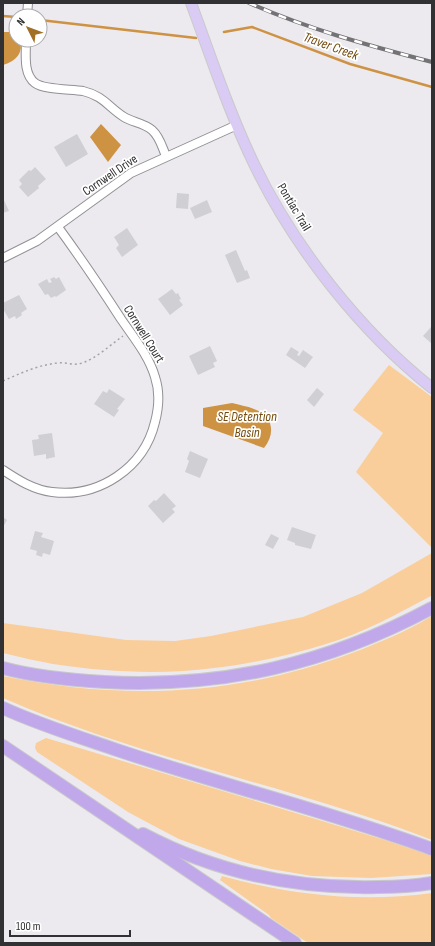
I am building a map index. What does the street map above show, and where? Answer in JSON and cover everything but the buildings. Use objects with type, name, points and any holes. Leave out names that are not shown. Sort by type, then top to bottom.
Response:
[{"type":"highway","points":[[3,668],[84,681],[176,683],[225,678],[265,671],[319,657],[384,632],[432,608]]},
{"type":"highway","points":[[3,708],[54,729],[156,763],[385,832],[432,848]]},
{"type":"highway","points":[[3,746],[296,943]]},
{"type":"highway","points":[[96,809],[155,840],[206,862],[243,872],[292,882],[328,886],[392,887],[432,883]]},
{"type":"main road","name":"Pontiac Trail","points":[[191,3],[237,125],[254,165],[274,200],[311,259],[365,326],[393,354],[432,388]]},
{"type":"street","points":[[26,48],[26,64],[29,76],[35,83],[42,86],[84,92],[99,96],[125,118],[150,128],[160,141],[166,156]]},
{"type":"street","name":"Cornwell Drive","points":[[3,258],[37,241],[131,173],[237,125]]},
{"type":"street","name":"Cornwell Court","points":[[3,470],[22,482],[36,488],[52,492],[79,492],[101,486],[123,473],[139,456],[148,442],[154,426],[158,408],[158,392],[155,376],[149,362],[58,227]]},
{"type":"path","points":[[3,381],[42,365],[65,362],[78,364],[83,363],[129,331]]},
{"type":"shaded area","points":[[389,365],[432,397],[432,548],[356,472],[383,433],[353,410]]},
{"type":"shaded area","points":[[432,553],[432,596],[380,623],[340,640],[256,662],[194,670],[134,672],[73,667],[3,653],[3,623],[126,640],[175,641],[211,636],[303,617],[362,593]]},
{"type":"shaded area","points":[[432,616],[432,840],[346,810],[111,739],[38,713],[3,698],[3,676],[48,684],[92,689],[136,691],[179,690],[223,686],[266,678],[309,667],[352,653],[413,627]]},
{"type":"shaded area","points":[[46,738],[391,842],[432,856],[432,874],[371,878],[312,876],[271,869],[240,861],[179,839],[128,812],[37,752],[35,748],[36,743]]},
{"type":"shaded area","points":[[222,876],[274,888],[326,895],[379,897],[432,893],[432,943],[308,943],[271,918],[269,915],[220,880]]},
{"type":"water","points":[[3,32],[8,32],[8,48],[21,49],[15,59],[3,65]]},
{"type":"water","points":[[101,124],[121,145],[108,162],[90,137]]},
{"type":"water","name":"SE Detention Basin","points":[[232,403],[254,409],[269,420],[271,426],[270,437],[264,448],[203,426],[203,408]]},
{"type":"waterway","name":"Traver Creek","points":[[3,16],[8,16]]},
{"type":"waterway","name":"Traver Creek","points":[[48,21],[196,38]]},
{"type":"waterway","name":"Traver Creek","points":[[224,32],[252,27],[350,64],[432,87]]},
{"type":"railway","points":[[249,3],[316,29],[432,62]]}]
